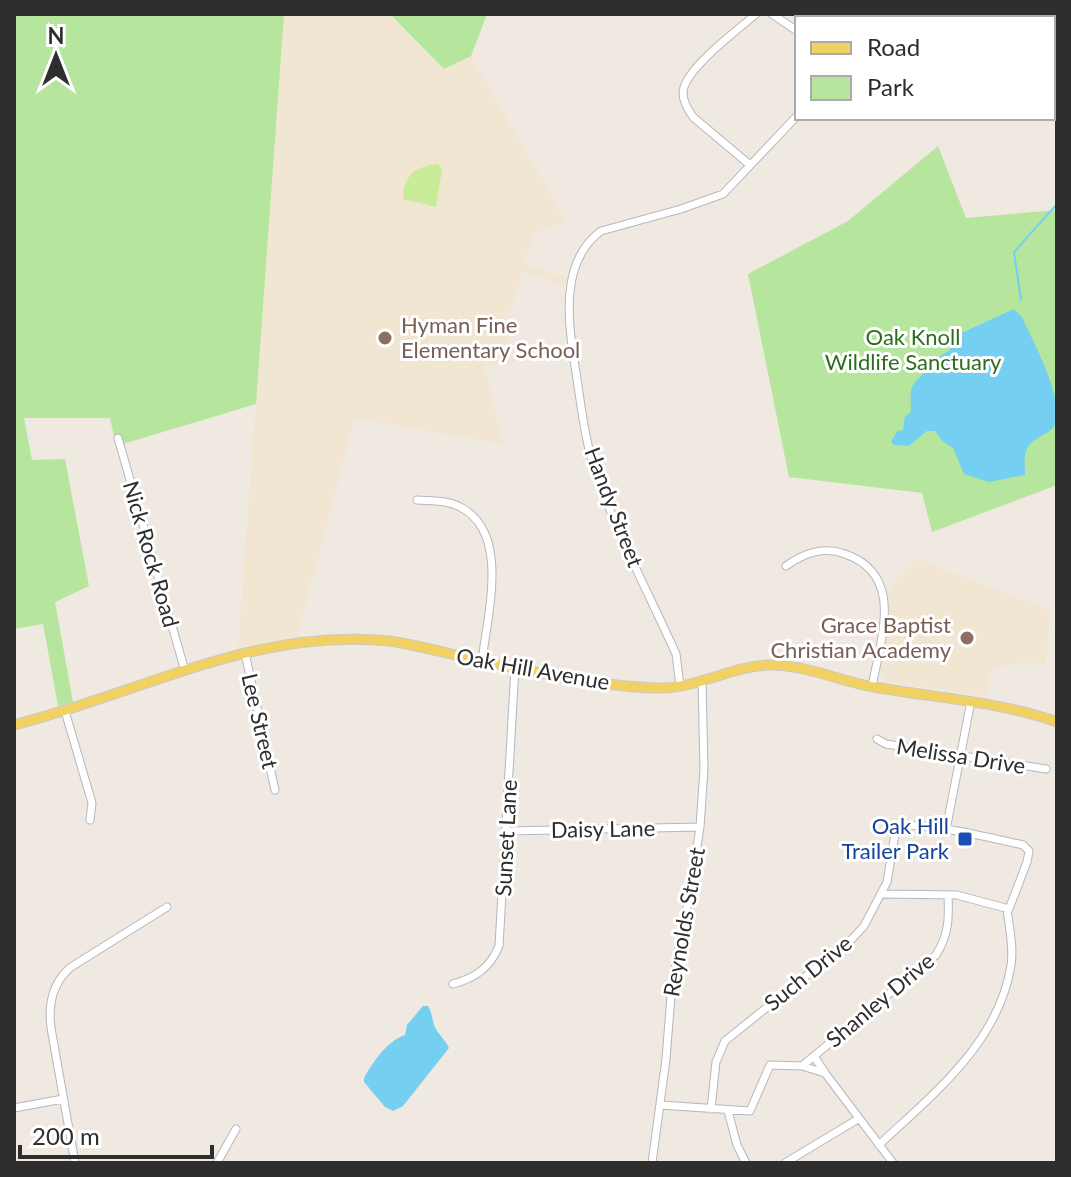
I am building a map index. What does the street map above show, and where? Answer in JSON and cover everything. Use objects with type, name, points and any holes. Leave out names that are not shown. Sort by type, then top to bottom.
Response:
[{"type":"main road","name":"Oak Hill Avenue","points":[[14,725],[245,653],[296,644],[375,640],[637,686],[671,688],[740,669],[782,666],[872,687],[1017,709],[1057,722]]},
{"type":"street","points":[[750,165],[693,117],[686,107],[683,94],[691,74],[756,14]]},
{"type":"street","points":[[772,14],[795,30]]},
{"type":"street","name":"Handy Street","points":[[680,686],[676,654],[592,462],[573,355],[570,294],[583,251],[592,238],[601,231],[723,194],[795,118]]},
{"type":"street","name":"Nick Rock Road","points":[[118,438],[185,671]]},
{"type":"street","points":[[417,500],[457,505],[479,522],[489,540],[492,557],[482,661]]},
{"type":"street","points":[[786,566],[801,555],[832,550],[857,559],[880,580],[885,595],[885,611],[872,687]]},
{"type":"street","name":"Lee Street","points":[[245,653],[275,790]]},
{"type":"street","name":"Sunset Lane","points":[[453,984],[480,973],[499,946],[515,667]]},
{"type":"street","name":"Reynolds Street","points":[[652,1163],[672,983],[700,827],[704,769],[702,681]]},
{"type":"street","points":[[971,701],[946,830],[1023,845],[1029,851],[1013,905],[1007,909]]},
{"type":"street","points":[[65,711],[92,803],[90,820]]},
{"type":"street","name":"Melissa Drive","points":[[877,739],[886,744],[1046,769]]},
{"type":"street","name":"Such Drive","points":[[711,1109],[716,1062],[725,1041],[864,926],[887,882],[896,828],[911,825],[946,830]]},
{"type":"street","name":"Daisy Lane","points":[[506,831],[700,827]]},
{"type":"street","points":[[883,894],[948,895],[1007,909]]},
{"type":"street","name":"Shanley Drive","points":[[802,1066],[936,955],[949,926],[948,895]]},
{"type":"street","points":[[75,1163],[50,1019],[51,1001],[57,983],[71,967],[167,907]]},
{"type":"street","points":[[879,1145],[946,1082],[975,1049],[992,1018],[1004,989],[1012,955],[1007,909]]},
{"type":"street","points":[[814,1056],[893,1163]]},
{"type":"street","points":[[660,1105],[750,1111],[770,1065],[802,1066],[825,1073]]},
{"type":"street","points":[[14,1108],[63,1099]]},
{"type":"street","points":[[728,1111],[737,1145],[746,1163]]},
{"type":"street","points":[[785,1163],[858,1119]]},
{"type":"street","points":[[217,1163],[236,1129]]},
{"type":"shaded area","name":"Hyman Fine Elementary School","points":[[284,14],[390,14],[444,69],[471,56],[566,221],[534,233],[524,263],[569,278],[567,286],[522,272],[511,311],[505,312],[513,364],[485,365],[502,444],[355,418],[297,638],[238,647]]},
{"type":"shaded area","name":"Grace Baptist Christian Academy","points":[[917,559],[1050,610],[1046,664],[1018,663],[994,668],[987,696],[885,682],[880,671],[890,615],[888,593],[893,583]]},
{"type":"green space","points":[[14,14],[284,14],[256,404],[116,446],[110,418],[24,418],[32,460],[65,459],[89,586],[55,602],[73,702],[58,706],[43,624],[14,629]]},
{"type":"green space","points":[[390,14],[487,14],[471,56],[444,69]]},
{"type":"green space","name":"Oak Knoll Wildlife Sanctuary","points":[[938,146],[966,218],[1057,210],[1057,485],[932,532],[922,493],[789,477],[748,274],[848,221]]},
{"type":"green space","points":[[438,164],[442,169],[436,207],[403,199],[405,184],[412,173]]},
{"type":"water","points":[[1014,309],[1022,317],[1040,356],[1053,389],[1057,418],[1053,428],[1026,450],[1025,475],[989,482],[964,474],[953,448],[942,441],[935,431],[927,431],[909,446],[894,445],[891,442],[897,431],[903,430],[905,416],[911,412],[912,386],[938,358],[949,351],[955,336]]},
{"type":"water","points":[[423,1006],[428,1006],[435,1028],[449,1048],[403,1106],[393,1111],[385,1107],[364,1078],[386,1047],[405,1035],[407,1025]]},
{"type":"waterway","points":[[1021,300],[1014,252],[1057,204]]},
{"type":"place","name":"Hyman Fine Elementary School","points":[[385,338]]},
{"type":"place","name":"Grace Baptist Christian Academy","points":[[967,638]]},
{"type":"place","name":"Oak Hill Trailer Park","points":[[965,839]]}]
